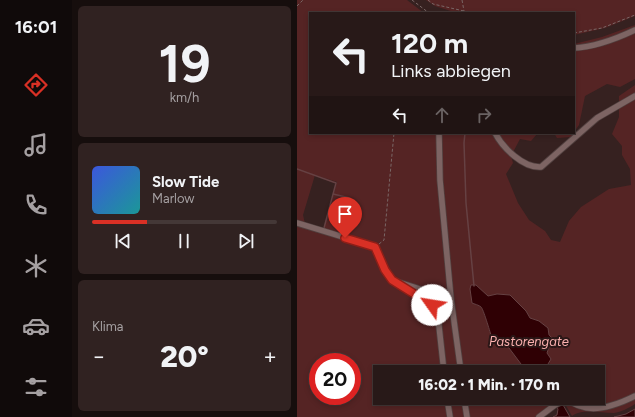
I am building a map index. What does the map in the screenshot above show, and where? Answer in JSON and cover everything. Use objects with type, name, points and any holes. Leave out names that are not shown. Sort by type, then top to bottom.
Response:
[{"type":"lane","points":[[575,48],[585,48],[617,39],[635,30]]},
{"type":"lane","points":[[496,134],[501,144],[521,161],[529,166],[541,167],[597,118],[635,96]]},
{"type":"lane","points":[[439,134],[440,180],[451,299],[460,365]]},
{"type":"lane","points":[[297,223],[375,247],[385,270],[392,280],[432,305],[438,317],[443,365]]},
{"type":"lane","points":[[392,280],[451,299]]},
{"type":"lane","points":[[539,417],[561,401],[568,400],[582,407],[601,408],[611,406],[635,396]]},
{"type":"lane","points":[[448,405],[450,417]]},
{"type":"lane","points":[[465,405],[467,417]]},
{"type":"path","points":[[297,6],[303,0]]},
{"type":"path","points":[[412,0],[428,12]]},
{"type":"path","points":[[429,0],[433,4],[463,12],[462,0]]},
{"type":"path","points":[[575,33],[602,28],[635,15]]},
{"type":"path","points":[[375,247],[384,240],[394,134]]},
{"type":"shaded area","points":[[297,0],[407,0],[423,12],[309,12],[309,134],[537,134],[531,141],[520,139],[511,156],[513,163],[506,174],[518,203],[529,220],[545,231],[551,240],[560,242],[569,221],[581,207],[609,189],[631,185],[630,169],[622,155],[622,146],[612,134],[619,117],[619,96],[635,85],[635,404],[625,410],[614,413],[581,412],[572,416],[566,405],[605,405],[605,365],[550,365],[547,353],[550,345],[549,335],[539,321],[530,318],[526,311],[510,295],[497,294],[472,303],[482,308],[491,335],[509,348],[522,365],[373,365],[373,405],[551,405],[535,417],[297,417]],"holes":[[[315,175],[337,182],[324,229],[305,224],[303,215]]]},
{"type":"shaded area","points":[[426,0],[635,0],[635,16],[605,28],[575,35],[575,12],[454,12],[435,6]]},
{"type":"shaded area","points":[[635,25],[635,79],[620,87],[607,84],[585,96],[579,125],[575,131],[575,44],[602,37]]},
{"type":"shaded area","points":[[555,134],[573,134],[571,137],[557,138]]},
{"type":"water","name":"Pastorengate","points":[[471,285],[476,285],[488,296],[497,294],[510,295],[526,311],[530,318],[539,321],[548,328],[549,335],[552,338],[547,353],[551,359],[548,365],[522,365],[509,348],[491,335],[482,308],[472,303],[470,289]]},
{"type":"water","points":[[555,405],[563,405],[570,417],[553,417],[557,415],[558,409]]},
{"type":"water","points":[[635,409],[635,417],[614,417],[626,414]]},
{"type":"waterway","points":[[465,134],[466,203],[474,286]]},
{"type":"waterway","points":[[297,169],[336,183],[324,228]]},
{"type":"waterway","points":[[333,194],[350,198]]},
{"type":"route","points":[[345,238],[375,247],[385,270],[392,280],[432,305]]}]
